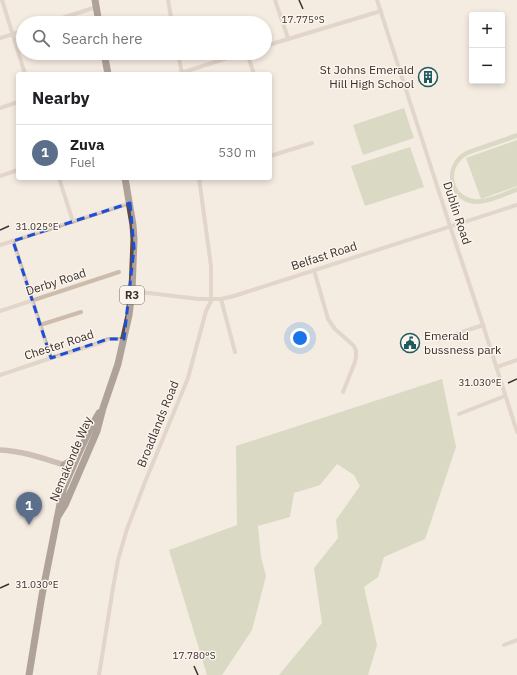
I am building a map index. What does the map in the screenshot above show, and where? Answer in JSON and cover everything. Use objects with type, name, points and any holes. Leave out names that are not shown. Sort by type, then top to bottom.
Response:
[{"type":"highway","points":[[96,3],[99,16]]},
{"type":"highway","points":[[105,60],[108,72]]},
{"type":"highway","name":"Nemakonde Way","points":[[57,518],[65,505],[97,431],[118,364],[129,315],[132,291],[134,232],[126,180]]},
{"type":"highway","name":"Nemakonde Way","points":[[29,675],[60,504],[67,479],[76,457],[92,425],[103,408]]},
{"type":"highway","points":[[67,479],[64,465],[76,457]]},
{"type":"main road","points":[[0,450],[31,455],[80,471]]},
{"type":"street","points":[[2,0],[16,46]]},
{"type":"street","points":[[168,0],[171,16]]},
{"type":"street","points":[[275,0],[288,38]]},
{"type":"street","name":"Dublin Road","points":[[377,0],[517,432]]},
{"type":"street","points":[[65,16],[96,3]]},
{"type":"street","points":[[272,44],[381,11]]},
{"type":"street","points":[[0,38],[16,33]]},
{"type":"street","points":[[20,60],[24,72]]},
{"type":"street","points":[[179,60],[182,72]]},
{"type":"street","points":[[188,72],[223,60]]},
{"type":"street","points":[[249,60],[253,72]]},
{"type":"street","points":[[0,108],[16,103]]},
{"type":"street","points":[[272,155],[312,143]]},
{"type":"street","points":[[0,176],[16,171]]},
{"type":"street","points":[[60,180],[73,222]]},
{"type":"street","name":"Broadlands Road","points":[[99,675],[118,560],[127,529],[188,378],[206,311],[212,298],[200,180]]},
{"type":"street","points":[[0,245],[130,203]]},
{"type":"street","name":"Belfast Road","points":[[132,291],[221,299],[517,205]]},
{"type":"street","points":[[13,241],[51,358]]},
{"type":"street","points":[[314,270],[328,319],[335,329],[354,346],[356,351],[355,362],[343,392]]},
{"type":"street","name":"Derby Road","points":[[0,311],[119,272]]},
{"type":"street","points":[[221,299],[235,352]]},
{"type":"street","points":[[40,325],[81,312]]},
{"type":"street","points":[[439,340],[483,324]]},
{"type":"street","name":"Chester Road","points":[[0,375],[100,343],[108,339],[124,339]]},
{"type":"street","points":[[497,367],[517,360]]},
{"type":"street","points":[[458,414],[505,396]]},
{"type":"street","points":[[504,645],[517,640]]},
{"type":"highlighted area","points":[[130,203],[134,248],[124,339],[108,339],[51,358],[13,241]]},
{"type":"green space","points":[[404,108],[414,138],[363,155],[353,125]]},
{"type":"green space","points":[[517,133],[517,138],[470,154],[463,159],[457,165],[454,179],[460,192],[466,197],[475,199],[490,197],[517,187],[517,192],[491,202],[480,204],[465,201],[457,196],[452,189],[450,172],[453,163],[459,156],[468,150]]},
{"type":"green space","points":[[517,140],[517,186],[481,199],[466,158]]},
{"type":"green space","points":[[410,147],[424,187],[365,206],[351,166]]},
{"type":"green space","points":[[442,379],[456,447],[425,539],[384,557],[378,577],[364,587],[377,645],[368,675],[279,675],[322,623],[314,568],[338,538],[336,520],[360,486],[354,475],[337,464],[320,485],[294,493],[290,517],[258,526],[261,557],[266,576],[252,630],[222,675],[207,675],[169,550],[237,525],[236,446]]},
{"type":"place","name":"St Johns Emerald Hill High School","points":[[428,77]]},
{"type":"place","name":"Emerald bussness park","points":[[410,343]]},
{"type":"place","name":"Zuva","points":[[29,525]]}]
